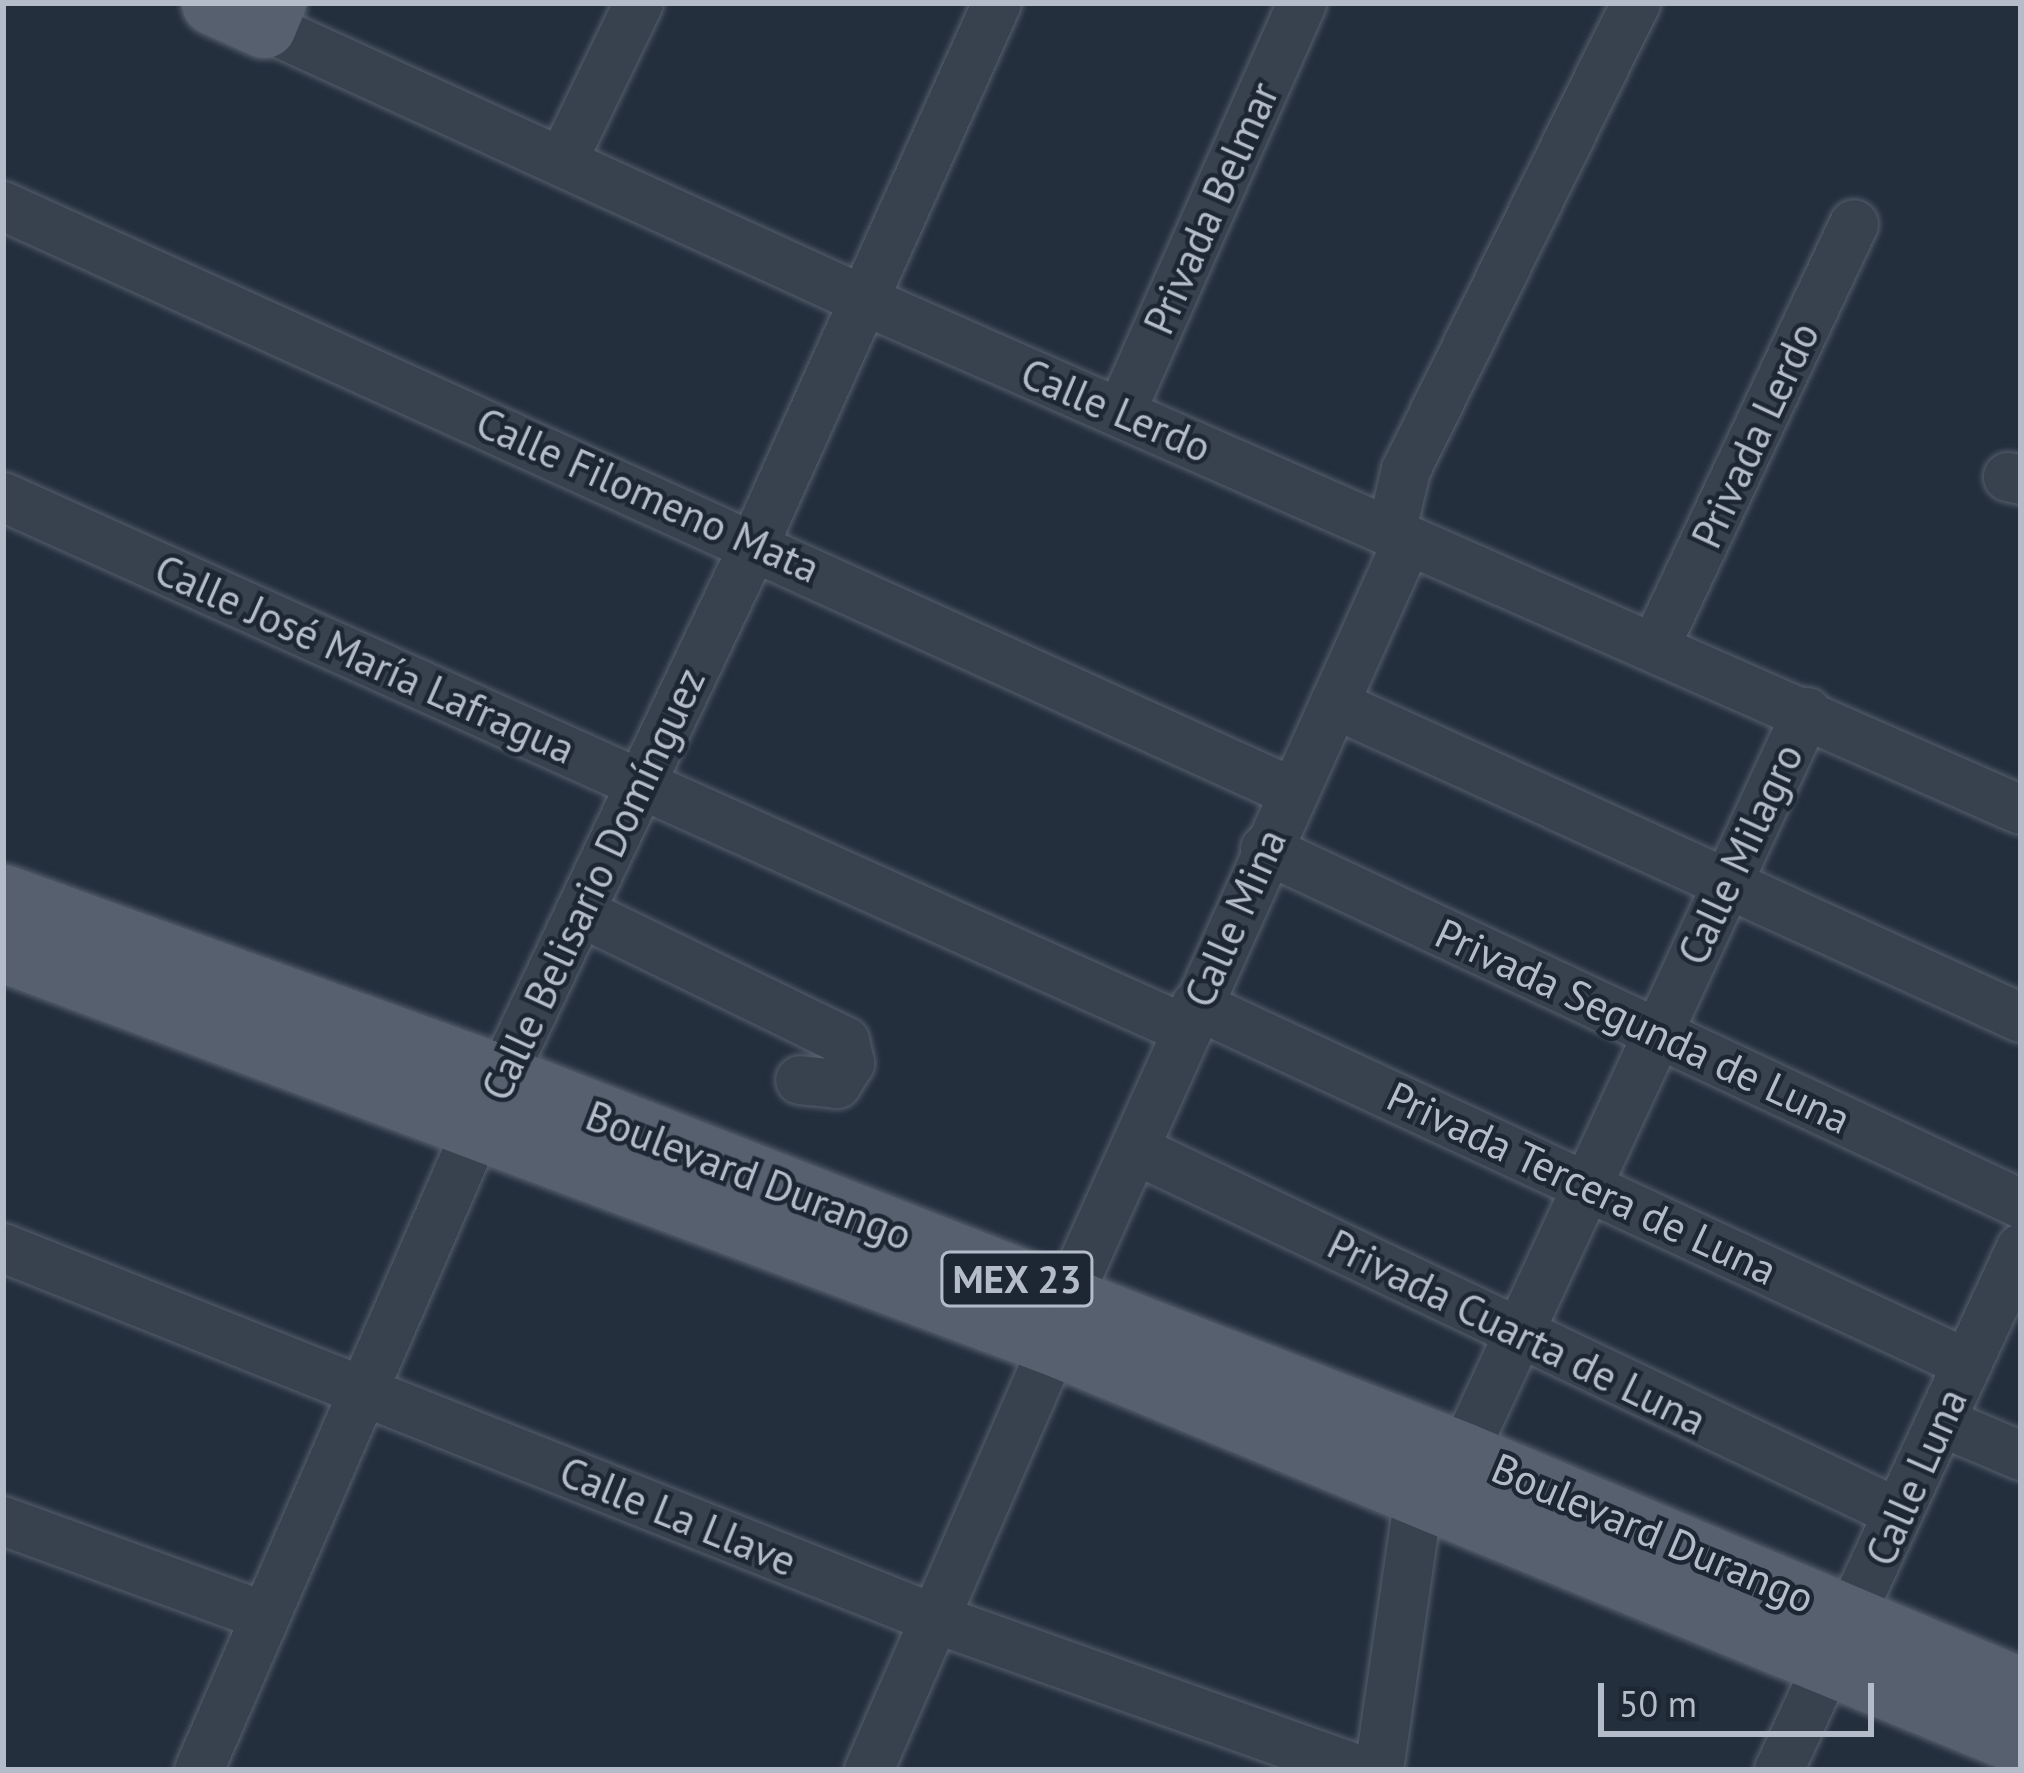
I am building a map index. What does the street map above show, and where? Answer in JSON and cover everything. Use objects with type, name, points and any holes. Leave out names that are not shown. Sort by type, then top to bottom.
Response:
[{"type":"main road","name":"Boulevard Durango","points":[[3,896],[490,1102],[1441,1472],[1843,1640],[2021,1690]]},
{"type":"main road","name":"Boulevard Durango","points":[[3,950],[490,1102]]},
{"type":"main road","name":"Boulevard Durango","points":[[1843,1640],[2021,1743]]},
{"type":"street","points":[[563,160],[639,3]]},
{"type":"street","name":"Calle Belisario Domínguez","points":[[200,1770],[261,1616],[490,1102],[755,542],[998,3]]},
{"type":"street","name":"Privada Belmar","points":[[1120,412],[1302,3]]},
{"type":"street","name":"Calle Mina","points":[[869,1770],[929,1617],[1290,791],[1334,704],[1400,534],[1406,470],[1636,3]]},
{"type":"street","name":"Calle Lerdo","points":[[250,10],[863,300],[1656,645],[2021,810]]},
{"type":"street","name":"Calle Filomeno Mata","points":[[3,206],[755,542],[1290,791]]},
{"type":"street","name":"Privada Lerdo","points":[[1656,645],[1854,224]]},
{"type":"street","name":"Calle José María Lafragua","points":[[3,497],[641,782],[1191,1017]]},
{"type":"street","points":[[1334,704],[2021,1018]]},
{"type":"street","name":"Calle Milagro","points":[[1378,1770],[1441,1472],[1517,1333],[1807,712]]},
{"type":"street","name":"Privada Segunda de Luna","points":[[1265,849],[2021,1204]]},
{"type":"street","points":[[580,912],[845,1041],[850,1063],[837,1084],[800,1080]]},
{"type":"street","name":"Privada Tercera de Luna","points":[[1191,1017],[1588,1184],[1968,1364]]},
{"type":"street","name":"Privada Cuarta de Luna","points":[[1136,1150],[1898,1513]]},
{"type":"street","name":"Calle La Llave","points":[[3,1248],[929,1617],[1359,1770]]},
{"type":"street","name":"Calle Luna","points":[[1779,1770],[2021,1248]]},
{"type":"street","points":[[1941,1422],[2021,1456]]},
{"type":"street","points":[[3,1521],[261,1616]]}]
